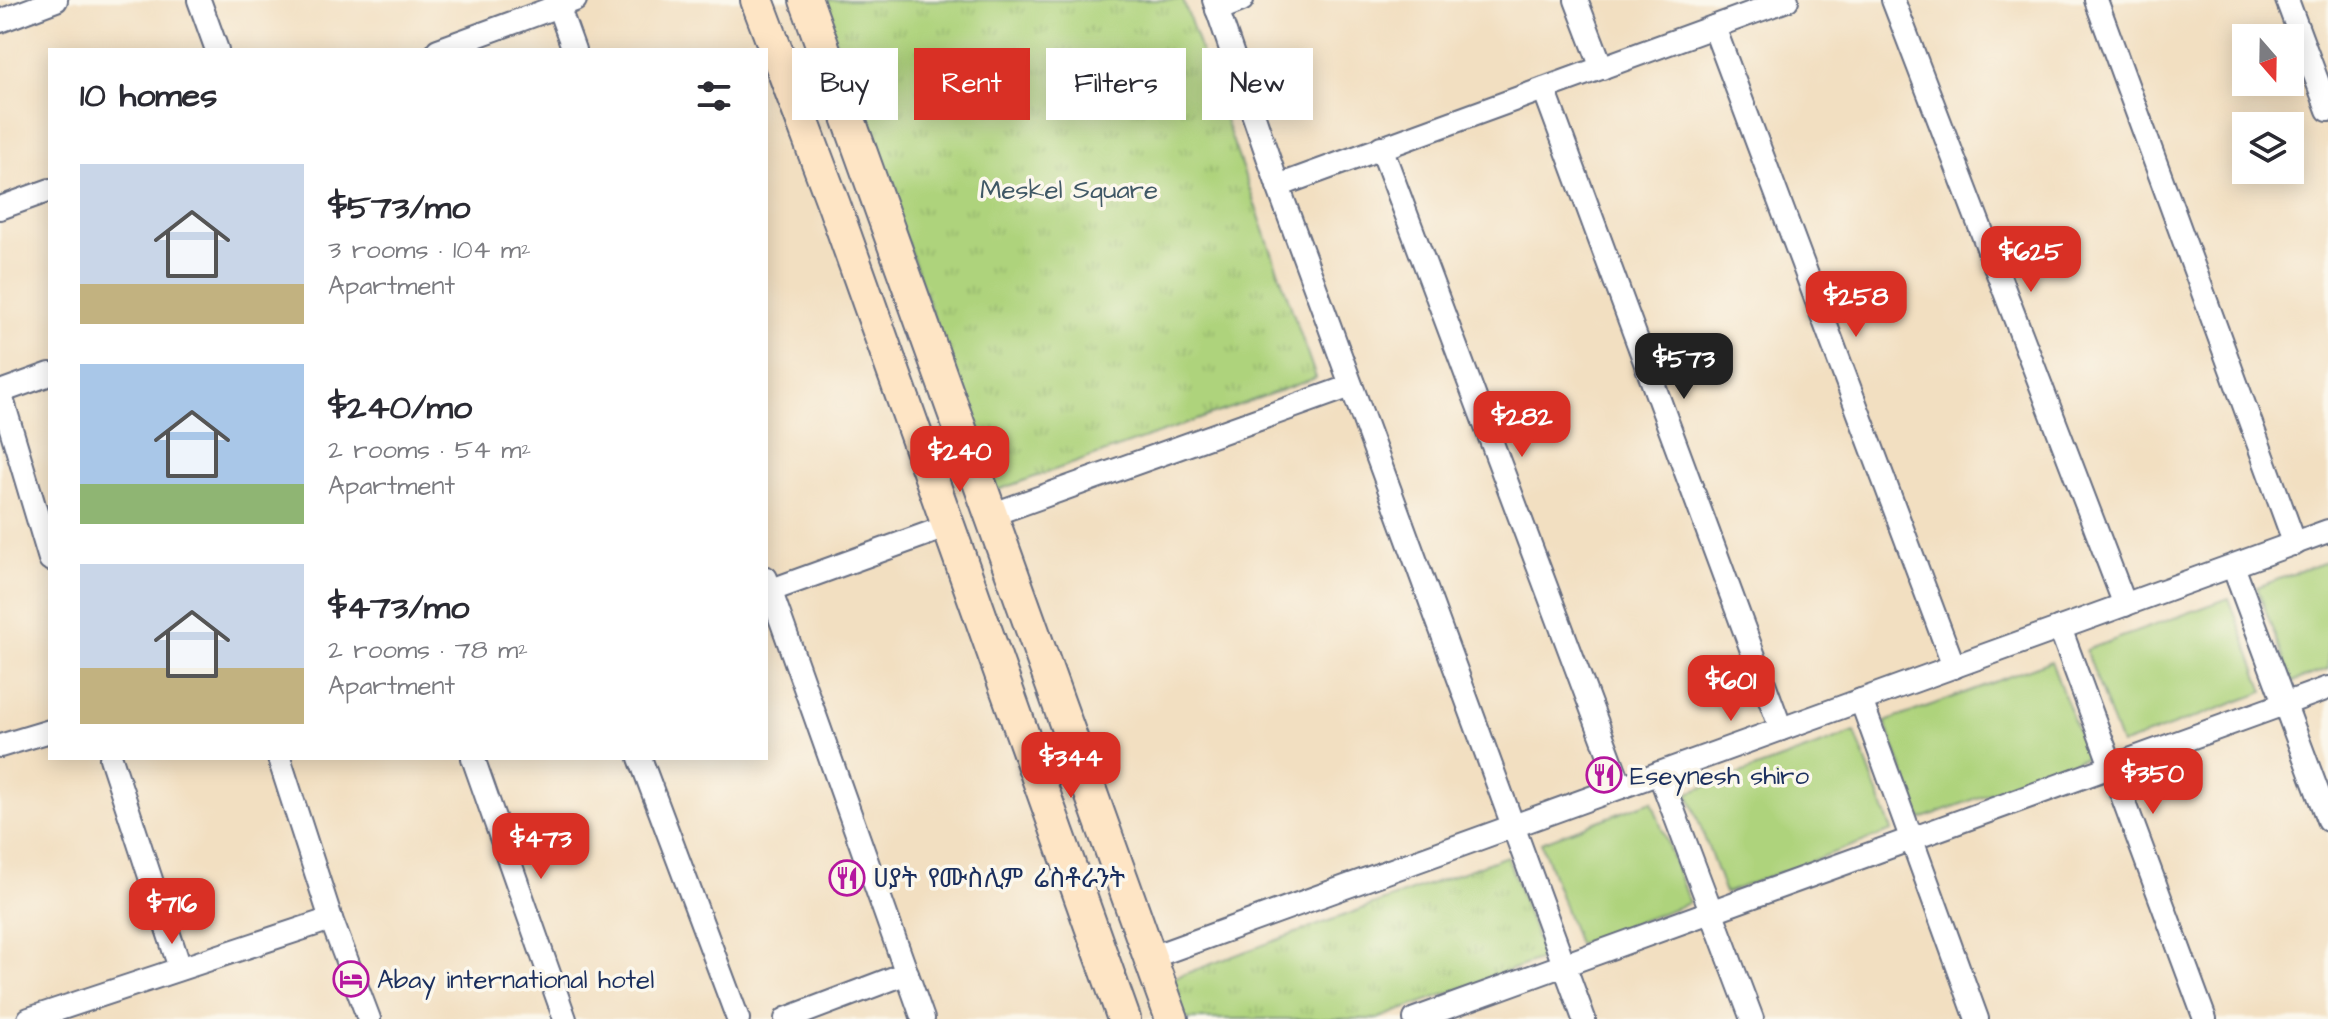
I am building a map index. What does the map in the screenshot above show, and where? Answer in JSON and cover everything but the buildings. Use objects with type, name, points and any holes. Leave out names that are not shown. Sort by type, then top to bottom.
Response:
[{"type":"street","points":[[0,21],[56,0]]},
{"type":"street","points":[[199,0],[216,48]]},
{"type":"street","points":[[757,0],[834,205],[946,527],[1124,1019]]},
{"type":"street","points":[[806,0],[988,516],[1102,819],[1172,1019]]},
{"type":"street","points":[[1242,0],[1215,5],[1278,186],[1584,1019]]},
{"type":"street","points":[[1576,0],[1602,68]]},
{"type":"street","points":[[1278,186],[1787,0]]},
{"type":"street","points":[[1893,0],[2125,605]]},
{"type":"street","points":[[2096,0],[2295,544]]},
{"type":"street","points":[[2287,0],[2328,110]]},
{"type":"street","points":[[443,48],[563,2],[574,48]]},
{"type":"street","points":[[1714,27],[1954,667]]},
{"type":"street","points":[[1544,89],[1781,729]]},
{"type":"street","points":[[1381,147],[1621,787]]},
{"type":"street","points":[[834,205],[875,189]]},
{"type":"street","points":[[0,208],[48,191]]},
{"type":"street","points":[[48,375],[0,392],[48,552]]},
{"type":"street","points":[[923,1019],[768,587],[946,527],[988,516],[1351,386]]},
{"type":"street","points":[[1108,972],[2328,531]]},
{"type":"street","points":[[2233,566],[2328,820]]},
{"type":"street","points":[[2060,628],[2205,1019]]},
{"type":"street","points":[[1415,1019],[2328,688]]},
{"type":"street","points":[[1861,700],[1977,1019]]},
{"type":"street","points":[[0,746],[48,732]]},
{"type":"street","points":[[112,760],[180,968]]},
{"type":"street","points":[[284,760],[331,919],[369,1019]]},
{"type":"street","points":[[474,760],[565,1019]]},
{"type":"street","points":[[641,760],[738,1019]]},
{"type":"street","points":[[1659,773],[1752,1019]]},
{"type":"street","points":[[1059,834],[1102,819]]},
{"type":"street","points":[[29,1019],[331,919]]},
{"type":"street","points":[[786,1019],[907,973]]},
{"type":"green space","name":"Meskel Square","points":[[821,0],[1183,0],[1202,54],[1202,120],[1225,120],[1316,378],[995,491],[864,120],[898,120],[898,48],[838,48]]},
{"type":"green space","points":[[2328,561],[2328,669],[2292,682],[2257,587]]},
{"type":"green space","points":[[2229,598],[2264,692],[2121,745],[2086,650]]},
{"type":"green space","points":[[2051,661],[2087,757],[1921,819],[1885,722]]},
{"type":"green space","points":[[1855,732],[1892,831],[1725,893],[1688,793]]},
{"type":"green space","points":[[1652,801],[1689,903],[1578,944],[1541,842]]},
{"type":"green space","points":[[1507,856],[1544,958],[1377,1019],[1176,1019],[1162,982]]},
{"type":"place","name":"Eseynesh shiro","points":[[1604,775]]},
{"type":"place","name":"ሀያት የሙስሊም ሬስቶራንት","points":[[847,878]]},
{"type":"place","name":"Abay international hotel","points":[[351,979]]}]
